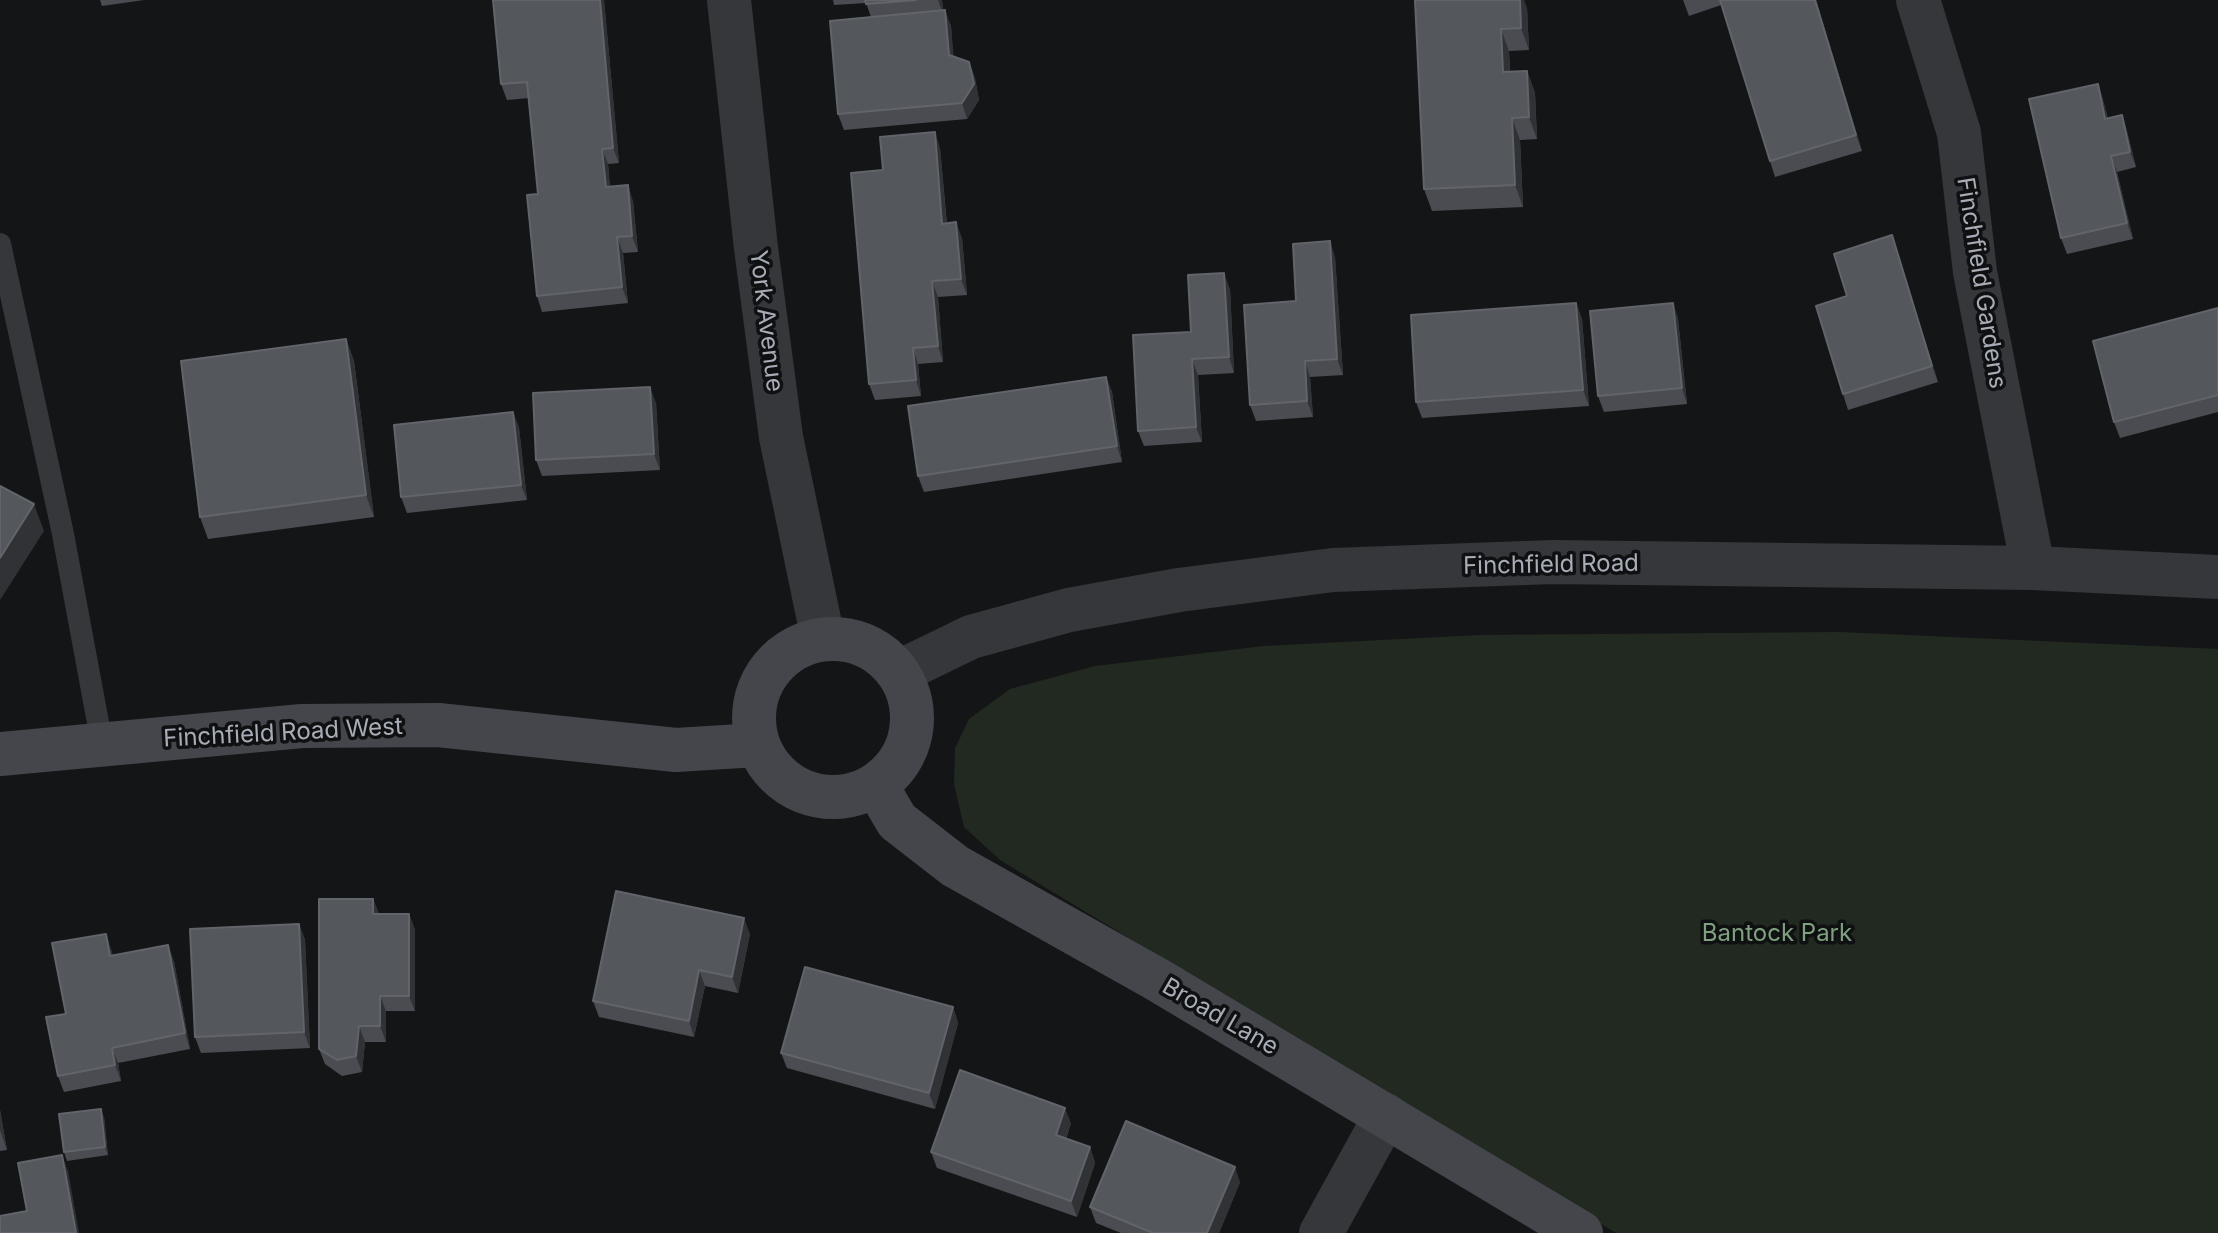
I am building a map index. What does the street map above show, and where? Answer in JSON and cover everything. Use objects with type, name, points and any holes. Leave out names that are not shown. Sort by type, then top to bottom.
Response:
[{"type":"main road","points":[[823,639],[845,639],[866,646],[884,657],[899,672],[909,696],[913,722],[908,746],[895,769],[876,785],[854,795],[830,798],[807,794],[786,783],[769,767],[757,745],[753,722],[755,699],[764,676],[790,652],[823,639]]},
{"type":"main road","name":"Finchfield Road West","points":[[0,754],[302,726],[438,725],[676,750],[757,745]]},
{"type":"main road","name":"Broad Lane","points":[[876,785],[897,821],[955,866],[1171,988],[1581,1233]]},
{"type":"street","name":"York Avenue","points":[[729,0],[756,248],[781,437],[823,639]]},
{"type":"street","name":"Finchfield Gardens","points":[[1918,0],[1959,133],[1975,272],[2033,568]]},
{"type":"street","name":"Finchfield Road","points":[[899,672],[971,637],[1069,610],[1179,590],[1333,570],[1553,562],[2033,568],[2218,577]]},
{"type":"street","points":[[1321,1233],[1386,1115]]},
{"type":"lane","points":[[0,244],[63,534],[102,744]]},
{"type":"green space","name":"Bantock Park","points":[[1841,632],[2218,649],[2218,1233],[1616,1233],[1000,860],[964,827],[954,784],[955,748],[969,719],[1010,689],[1095,666],[1264,646],[1479,635]]},
{"type":"building","points":[[493,0],[600,0],[613,148],[602,149],[606,187],[628,185],[632,236],[617,237],[622,287],[537,296],[527,195],[538,194],[527,82],[501,84]]},
{"type":"building","points":[[865,0],[916,0],[866,4]]},
{"type":"building","points":[[1415,0],[1520,0],[1521,28],[1501,29],[1503,72],[1527,71],[1529,117],[1512,118],[1515,185],[1424,189]]},
{"type":"building","points":[[1720,0],[1815,0],[1856,135],[1770,161]]},
{"type":"building","points":[[945,10],[949,55],[969,62],[974,84],[962,103],[838,114],[830,21]]},
{"type":"building","points":[[2098,84],[2105,119],[2122,115],[2130,152],[2111,156],[2127,223],[2061,238],[2029,99]]},
{"type":"building","points":[[935,132],[942,224],[956,222],[961,279],[932,281],[938,346],[913,348],[916,380],[869,384],[851,173],[883,170],[880,137]]},
{"type":"building","points":[[1892,235],[1932,366],[1843,394],[1816,306],[1847,296],[1834,254]]},
{"type":"building","points":[[1330,241],[1337,359],[1305,361],[1307,401],[1250,405],[1244,305],[1296,301],[1293,244]]},
{"type":"building","points":[[1224,273],[1229,357],[1192,359],[1196,427],[1138,431],[1133,335],[1191,332],[1188,275]]},
{"type":"building","points":[[1576,303],[1583,390],[1416,402],[1411,315]]},
{"type":"building","points":[[1673,303],[1682,388],[1598,396],[1590,311]]},
{"type":"building","points":[[2218,308],[2218,395],[2114,422],[2093,341]]},
{"type":"building","points":[[346,339],[366,495],[200,517],[181,361]]},
{"type":"building","points":[[1106,377],[1117,446],[918,476],[908,406]]},
{"type":"building","points":[[650,387],[654,454],[536,460],[533,393]]},
{"type":"building","points":[[513,412],[521,485],[401,497],[394,425]]},
{"type":"building","points":[[0,486],[34,504],[0,558]]},
{"type":"building","points":[[616,891],[744,918],[732,977],[699,970],[689,1021],[593,1001]]},
{"type":"building","points":[[319,899],[373,899],[373,914],[409,914],[409,996],[380,996],[380,1026],[359,1026],[356,1056],[337,1060],[319,1049]]},
{"type":"building","points":[[299,924],[304,1032],[195,1037],[190,929]]},
{"type":"building","points":[[106,934],[110,956],[168,945],[185,1033],[112,1048],[115,1065],[58,1076],[46,1017],[66,1014],[52,943]]},
{"type":"building","points":[[805,967],[953,1007],[929,1093],[781,1053]]},
{"type":"building","points":[[960,1070],[1065,1108],[1056,1135],[1090,1147],[1071,1201],[931,1152]]},
{"type":"building","points":[[101,1109],[105,1147],[64,1152],[59,1114]]},
{"type":"building","points":[[1126,1121],[1235,1167],[1207,1233],[1153,1233],[1090,1207]]},
{"type":"building","points":[[62,1155],[76,1233],[0,1233],[0,1216],[27,1211],[18,1163]]}]
